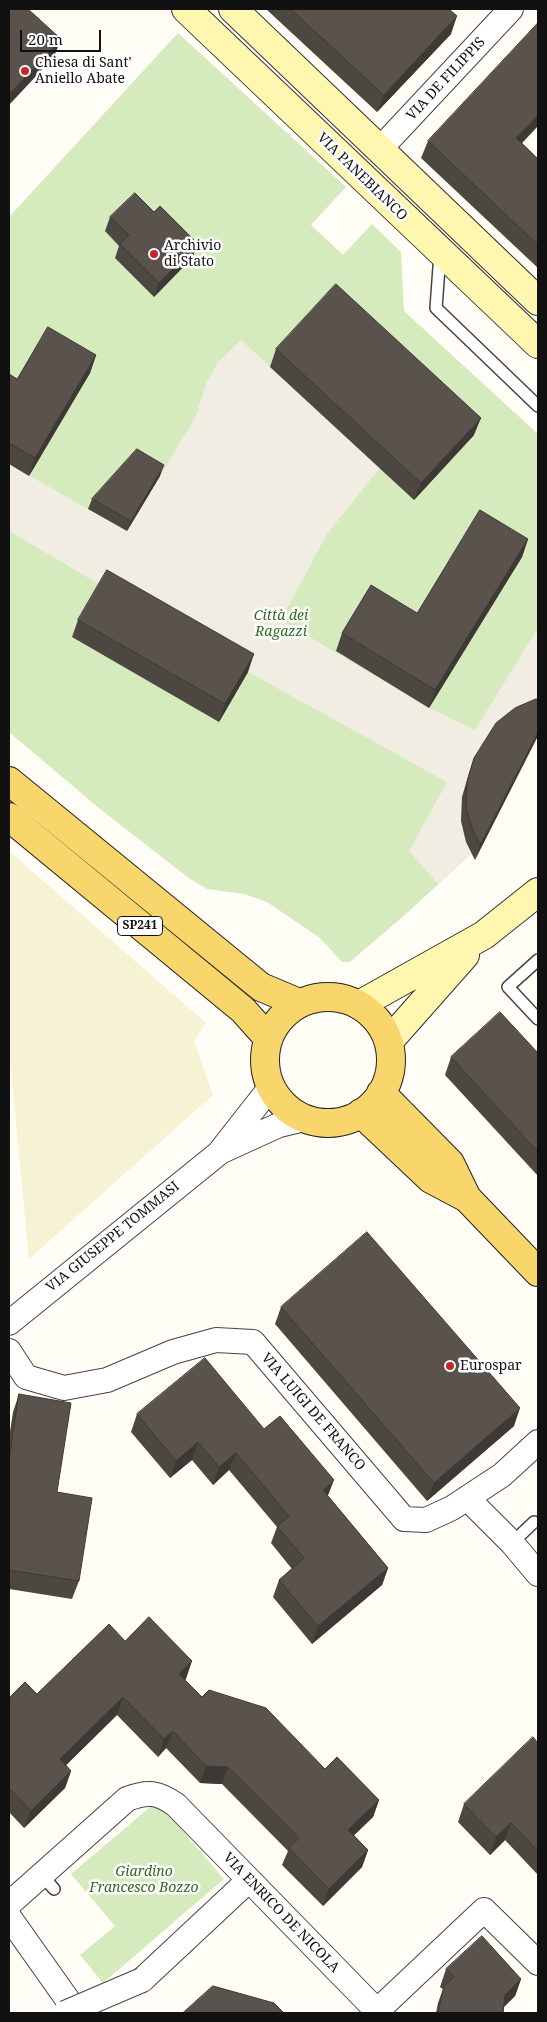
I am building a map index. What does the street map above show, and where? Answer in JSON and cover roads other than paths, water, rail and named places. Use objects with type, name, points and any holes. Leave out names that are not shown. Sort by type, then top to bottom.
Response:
[{"type":"main road","points":[[9,781],[261,987],[299,1003]]},
{"type":"main road","name":"SP241","points":[[9,817],[243,1010],[268,1038]]},
{"type":"main road","points":[[319,997],[340,998],[359,1005],[377,1020],[388,1041],[391,1059],[389,1077],[381,1093],[372,1105],[361,1114],[343,1121],[323,1123],[304,1119],[291,1112],[279,1101],[270,1088],[265,1071],[264,1055],[268,1038],[275,1024],[286,1012],[299,1003],[319,997]]},
{"type":"main road","points":[[381,1093],[450,1164],[467,1198],[538,1272]]},
{"type":"main road","points":[[361,1114],[431,1179],[467,1198]]},
{"type":"street","name":"VIA PANEBIANCO","points":[[186,9],[538,344]]},
{"type":"street","points":[[233,9],[538,301]]},
{"type":"street","name":"VIA DE FILIPPIS","points":[[380,149],[511,9]]},
{"type":"street","points":[[359,1005],[484,935],[538,892]]},
{"type":"street","points":[[388,1041],[484,935]]},
{"type":"street","name":"VIA GIUSEPPE TOMMASI","points":[[9,1323],[218,1152],[270,1088]]},
{"type":"street","name":"VIA GIUSEPPE TOMMASI","points":[[218,1152],[279,1126],[304,1119]]},
{"type":"street","name":"VIA LUIGI DE FRANCO","points":[[9,1351],[17,1379],[64,1388],[107,1380],[173,1352],[216,1340],[254,1342],[404,1519],[426,1520],[452,1508],[502,1475],[538,1442]]},
{"type":"street","points":[[467,1498],[512,1543],[538,1574]]},
{"type":"street","name":"VIA ENRICO DE NICOLA","points":[[9,1904],[48,1882],[127,1799],[140,1794],[154,1793],[176,1805],[376,2011],[484,1910],[538,1963]]},
{"type":"street","points":[[65,2013],[142,1980],[249,1880]]},
{"type":"street","points":[[9,1917],[77,2013]]},
{"type":"lane","points":[[440,251],[436,308],[538,406]]},
{"type":"lane","points":[[538,960],[508,987],[538,1019]]},
{"type":"lane","points":[[512,1543],[534,1522]]},
{"type":"place","name":"Chiesa di Sant' Aniello Abate","points":[[25,71]]},
{"type":"place","name":"Archivio di Stato","points":[[154,254]]},
{"type":"place","name":"Eurospar","points":[[450,1366]]},
{"type":"park label","name":"Città dei Ragazzi","points":[[281,624]]},
{"type":"park label","name":"Giardino Francesco Bozzo","points":[[144,1880]]}]
